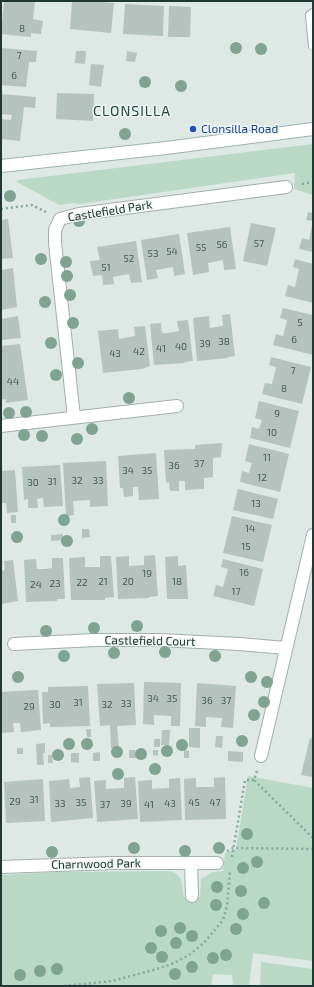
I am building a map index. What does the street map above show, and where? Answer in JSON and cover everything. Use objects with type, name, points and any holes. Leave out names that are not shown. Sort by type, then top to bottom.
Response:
[{"type":"street","points":[[1,166],[166,148],[313,129]]},
{"type":"street","name":"Castlefield Park","points":[[74,417],[55,242],[55,230],[60,220],[79,214],[286,186]]},
{"type":"street","points":[[1,426],[177,406]]},
{"type":"street","points":[[261,756],[313,535]]},
{"type":"street","name":"Castlefield Court","points":[[14,644],[91,640],[160,640],[286,648]]},
{"type":"street","name":"Charnwood Park","points":[[1,867],[113,863],[216,863]]},
{"type":"street","points":[[192,864],[192,896]]},
{"type":"lane","points":[[313,13],[310,15],[313,46]]},
{"type":"path","points":[[1,209],[32,205],[60,220]]},
{"type":"path","points":[[261,756],[254,780],[313,838]]},
{"type":"path","points":[[216,863],[217,856],[233,848],[313,849]]},
{"type":"green space","points":[[313,144],[313,195],[294,189],[295,173],[80,204],[73,203],[59,205],[17,182],[18,180]]},
{"type":"green space","points":[[248,776],[313,788],[313,961],[253,953],[249,986],[233,986],[232,975],[213,974],[211,986],[1,986],[1,875],[62,872],[168,871],[175,873],[181,879],[184,897],[200,897],[201,879],[213,872],[223,871],[225,853],[236,849]]},
{"type":"green space","points":[[261,962],[313,969],[313,986],[260,986]]},
{"type":"building","points":[[4,1],[35,1],[33,19],[43,21],[41,34],[31,33],[31,37],[1,34]]},
{"type":"building","points":[[72,1],[114,3],[111,33],[70,29]]},
{"type":"building","points":[[125,4],[164,6],[163,36],[123,34]]},
{"type":"building","points":[[169,6],[191,7],[190,37],[168,37]]},
{"type":"building","points":[[1,48],[37,51],[36,62],[29,62],[26,87],[1,85]]},
{"type":"building","points":[[76,51],[86,51],[85,64],[75,63]]},
{"type":"building","points":[[127,51],[137,53],[135,62],[126,61]]},
{"type":"building","points":[[91,64],[104,65],[101,87],[89,85]]},
{"type":"building","points":[[57,93],[94,94],[93,121],[56,119]]},
{"type":"building","points":[[1,94],[36,97],[35,108],[24,107],[20,141],[1,139],[1,119],[11,120],[12,115],[1,114]]},
{"type":"building","points":[[308,212],[313,213],[313,221],[306,220]]},
{"type":"building","points":[[8,219],[13,258],[1,259],[1,220]]},
{"type":"building","points":[[251,223],[276,228],[267,266],[243,261]]},
{"type":"building","points":[[312,225],[313,252],[299,249],[302,238],[309,240]]},
{"type":"building","points":[[230,227],[236,269],[224,270],[223,260],[208,263],[209,272],[193,275],[187,233]]},
{"type":"building","points":[[179,234],[185,274],[174,276],[173,267],[156,270],[158,278],[147,280],[141,240]]},
{"type":"building","points":[[136,241],[142,282],[131,283],[129,274],[113,277],[114,284],[103,285],[102,275],[93,276],[90,261],[100,260],[97,247]]},
{"type":"building","points":[[295,259],[313,264],[313,303],[285,296],[288,285],[295,287],[299,269],[293,267]]},
{"type":"building","points":[[13,268],[17,307],[1,310],[1,270]]},
{"type":"building","points":[[283,308],[313,315],[313,355],[273,345],[276,334],[283,336],[287,320],[280,318]]},
{"type":"building","points":[[230,314],[235,356],[197,361],[193,318],[209,316],[210,328],[223,326],[222,315]]},
{"type":"building","points":[[18,316],[21,338],[1,340],[1,319]]},
{"type":"building","points":[[188,320],[193,361],[154,365],[150,324],[161,323],[162,333],[168,333],[179,331],[177,321]]},
{"type":"building","points":[[145,326],[150,366],[142,369],[103,373],[98,331],[118,329],[119,339],[135,336],[134,327]]},
{"type":"building","points":[[20,344],[28,400],[6,403],[6,399],[1,400],[1,346]]},
{"type":"building","points":[[271,357],[311,367],[302,404],[262,394],[265,383],[272,384],[274,376],[276,367],[269,365]]},
{"type":"building","points":[[259,401],[299,411],[290,448],[250,438],[252,427],[259,429],[262,420],[255,418]]},
{"type":"building","points":[[222,443],[221,457],[213,458],[213,477],[204,478],[204,489],[185,490],[185,481],[179,481],[179,491],[170,491],[169,482],[166,483],[164,450],[195,449],[195,445]]},
{"type":"building","points":[[249,444],[289,454],[280,492],[240,482],[242,471],[249,473],[252,463],[245,461]]},
{"type":"building","points":[[156,453],[159,499],[139,500],[138,487],[133,487],[133,496],[124,497],[123,488],[120,488],[118,456]]},
{"type":"building","points":[[106,461],[108,506],[90,507],[90,500],[73,501],[74,515],[66,516],[63,463]]},
{"type":"building","points":[[60,465],[63,506],[44,507],[43,498],[37,499],[38,508],[28,508],[28,499],[24,500],[22,467]]},
{"type":"building","points":[[15,470],[18,512],[7,513],[6,503],[1,503],[1,471]]},
{"type":"building","points":[[238,489],[278,499],[273,519],[233,510]]},
{"type":"building","points":[[11,515],[16,515],[16,523],[11,523]]},
{"type":"building","points":[[232,516],[272,525],[263,562],[223,553]]},
{"type":"building","points":[[82,529],[89,529],[90,537],[82,538]]},
{"type":"building","points":[[63,534],[63,540],[51,541],[51,535]]},
{"type":"building","points":[[155,555],[158,596],[149,598],[118,599],[116,557],[129,556],[129,566],[144,565],[144,556]]},
{"type":"building","points":[[100,556],[111,556],[114,597],[105,598],[105,600],[71,600],[69,558],[85,557],[85,567],[100,567]]},
{"type":"building","points":[[178,556],[178,566],[186,565],[188,599],[167,599],[165,557]]},
{"type":"building","points":[[52,558],[63,558],[65,599],[57,599],[57,601],[26,602],[24,560],[36,559],[37,569],[45,569],[52,568]]},
{"type":"building","points":[[223,559],[263,569],[254,606],[213,596],[216,585],[223,587],[228,569],[221,567]]},
{"type":"building","points":[[13,560],[18,601],[1,604],[1,571],[5,570],[4,561]]},
{"type":"building","points":[[144,682],[181,683],[180,726],[171,726],[171,716],[154,715],[154,725],[143,724]]},
{"type":"building","points":[[134,683],[136,725],[117,726],[119,748],[111,748],[110,725],[100,726],[97,684]]},
{"type":"building","points":[[197,683],[236,686],[233,728],[221,727],[222,718],[206,717],[206,727],[195,726]]},
{"type":"building","points":[[88,686],[90,726],[50,727],[50,723],[43,724],[42,692],[48,692],[48,687]]},
{"type":"building","points":[[38,690],[41,730],[21,732],[20,723],[13,723],[14,732],[2,733],[1,692]]},
{"type":"building","points":[[189,728],[200,728],[200,748],[189,747]]},
{"type":"building","points":[[86,729],[91,729],[91,737],[87,737]]},
{"type":"building","points":[[162,730],[170,730],[169,745],[161,745]]},
{"type":"building","points":[[216,736],[223,736],[222,748],[215,747]]},
{"type":"building","points":[[310,738],[313,739],[313,777],[301,775]]},
{"type":"building","points":[[154,739],[160,739],[160,747],[154,747]]},
{"type":"building","points":[[45,743],[45,753],[43,753],[44,765],[37,765],[36,744]]},
{"type":"building","points":[[17,748],[23,748],[23,754],[17,754]]},
{"type":"building","points":[[129,750],[135,750],[136,758],[129,758]]},
{"type":"building","points":[[153,750],[158,750],[158,756],[153,755]]},
{"type":"building","points":[[184,750],[189,751],[189,758],[184,758]]},
{"type":"building","points":[[228,751],[243,752],[243,762],[228,761]]},
{"type":"building","points":[[100,752],[100,761],[93,761],[93,753]]},
{"type":"building","points":[[71,753],[79,753],[79,763],[71,762]]},
{"type":"building","points":[[48,755],[52,755],[53,763],[48,763]]},
{"type":"building","points":[[90,777],[93,818],[51,822],[49,781],[69,779],[70,788],[80,787],[79,778]]},
{"type":"building","points":[[135,777],[138,819],[97,822],[94,781],[106,780],[106,789],[124,788],[124,778]]},
{"type":"building","points":[[225,777],[226,819],[185,820],[184,779],[196,778],[196,787],[214,787],[214,778]]},
{"type":"building","points":[[180,778],[182,820],[140,822],[138,781],[152,780],[152,789],[169,788],[169,779]]},
{"type":"building","points":[[43,779],[45,821],[6,823],[4,782]]},
{"type":"place","name":"Clonsilla Road","points":[[193,129]]},
{"type":"district","name":"CLONSILLA","points":[[132,111]]}]
